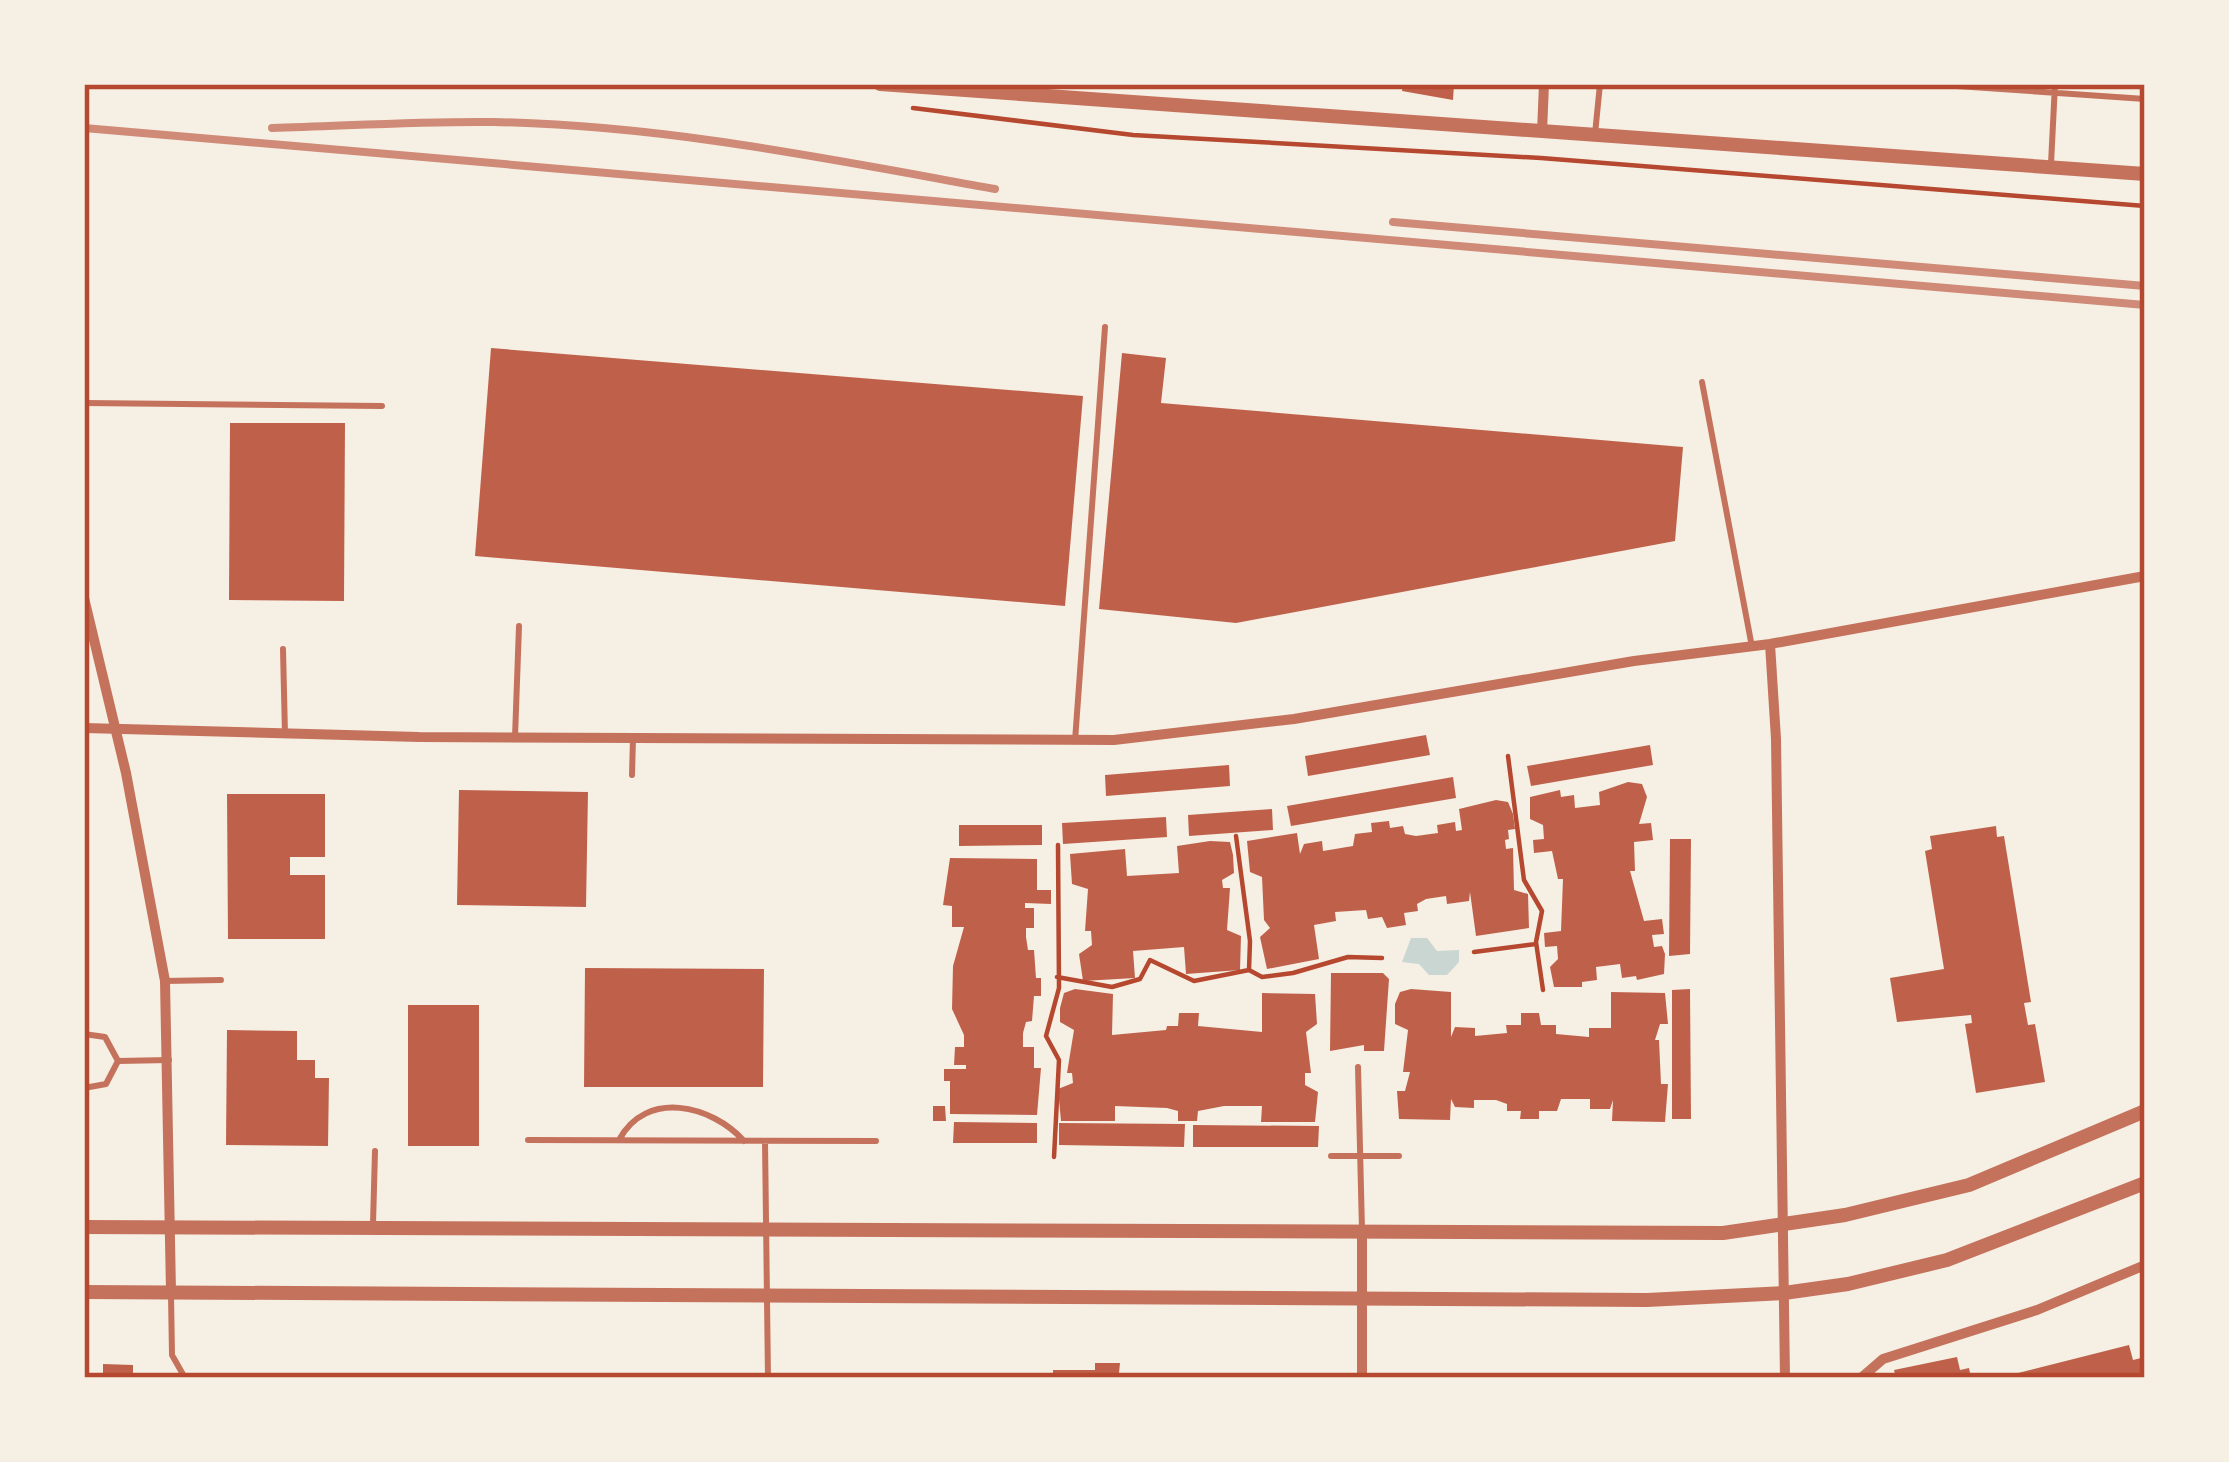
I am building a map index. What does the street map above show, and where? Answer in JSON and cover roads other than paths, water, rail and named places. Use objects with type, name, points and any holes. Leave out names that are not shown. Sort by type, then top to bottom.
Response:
[{"type":"street","points":[[880,84],[2145,174]]},
{"type":"street","points":[[1542,132],[1544,84]]},
{"type":"street","points":[[84,728],[285,735],[1075,741],[1248,725],[1770,644],[2145,576]]},
{"type":"street","points":[[84,598],[165,981],[171,1292]]},
{"type":"street","points":[[1770,644],[1776,739],[1785,1378]]},
{"type":"street","points":[[84,1227],[1723,1233],[1783,1225],[1969,1184],[2145,1111]]},
{"type":"street","points":[[84,1292],[1647,1300],[1784,1294],[1947,1260],[2145,1184]]},
{"type":"street","points":[[1362,1234],[1362,1378]]},
{"type":"street","points":[[1861,1378],[1883,1359],[2037,1310],[2145,1265]]},
{"type":"lane","points":[[1134,105],[1139,84]]},
{"type":"lane","points":[[1594,135],[1600,84]]},
{"type":"lane","points":[[1927,84],[2145,99]]},
{"type":"lane","points":[[2051,168],[2055,84]]},
{"type":"lane","points":[[1075,741],[1105,327]]},
{"type":"lane","points":[[1702,382],[1753,646]]},
{"type":"lane","points":[[84,403],[382,406]]},
{"type":"lane","points":[[515,737],[519,626]]},
{"type":"lane","points":[[283,649],[285,735]]},
{"type":"lane","points":[[632,775],[633,738]]},
{"type":"lane","points":[[165,981],[221,980]]},
{"type":"lane","points":[[84,1034],[105,1037],[118,1061]]},
{"type":"lane","points":[[118,1061],[170,1060]]},
{"type":"lane","points":[[84,1088],[106,1084],[118,1061]]},
{"type":"lane","points":[[1358,1066],[1362,1234]]},
{"type":"lane","points":[[619,1140],[626,1127],[646,1113],[678,1105],[725,1120],[744,1141]]},
{"type":"lane","points":[[528,1140],[876,1141]]},
{"type":"lane","points":[[765,1141],[768,1378]]},
{"type":"lane","points":[[373,1228],[375,1151]]},
{"type":"lane","points":[[1331,1156],[1399,1156]]},
{"type":"lane","points":[[171,1292],[172,1355],[185,1378]]},
{"type":"railway","points":[[272,128],[493,122],[620,130],[746,145],[995,189]]},
{"type":"railway","points":[[84,128],[2145,305]]},
{"type":"railway","points":[[1393,222],[2145,286]]}]
